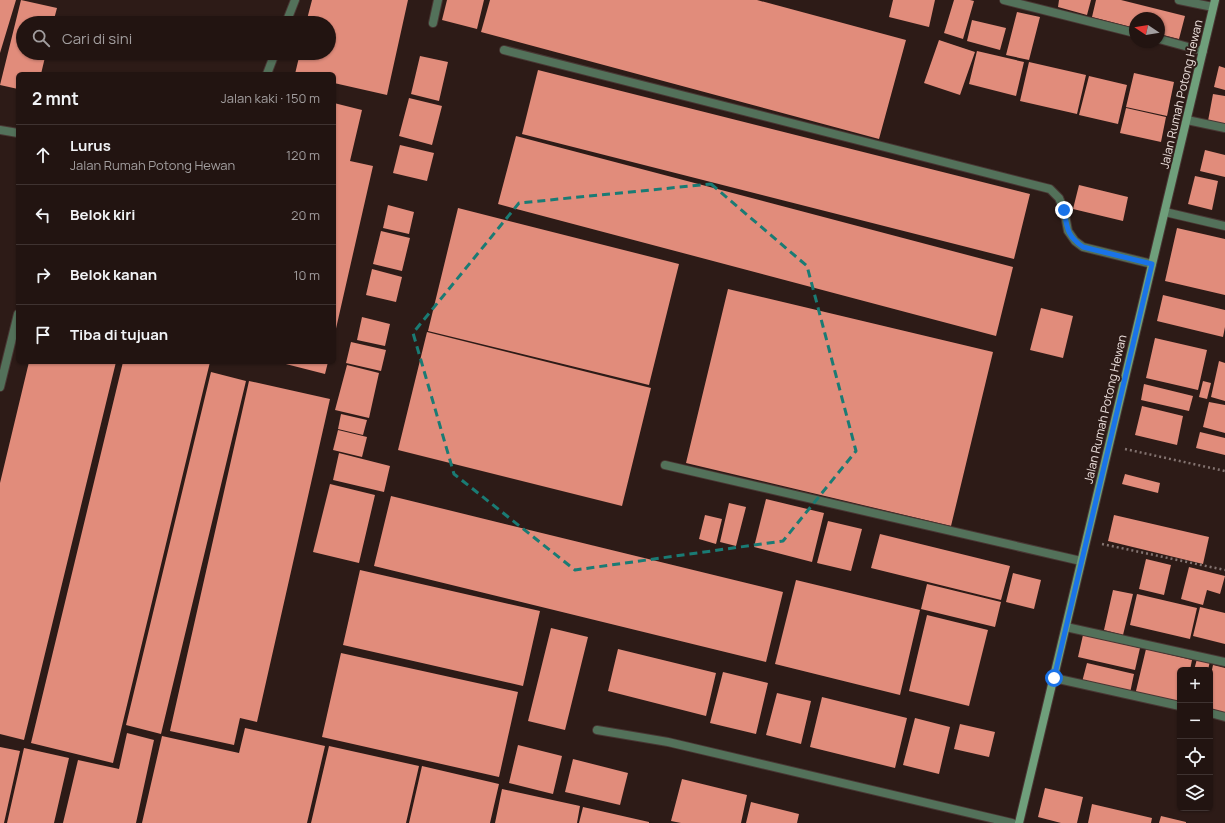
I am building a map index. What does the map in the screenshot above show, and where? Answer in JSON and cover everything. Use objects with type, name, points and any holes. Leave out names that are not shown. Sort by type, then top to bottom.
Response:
[{"type":"street","points":[[289,16],[295,0]]},
{"type":"street","points":[[433,23],[438,0]]},
{"type":"street","points":[[1004,0],[1129,31]]},
{"type":"street","points":[[1179,0],[1214,4]]},
{"type":"street","name":"Jalan Rumah Potong Hewan","points":[[1019,823],[1214,4]]},
{"type":"street","points":[[1165,41],[1204,51]]},
{"type":"street","points":[[504,50],[1050,189],[1059,198],[1064,210],[1068,231],[1075,241],[1083,247],[1152,264]]},
{"type":"street","points":[[268,72],[272,60]]},
{"type":"street","points":[[1187,120],[1225,128]]},
{"type":"street","points":[[0,130],[16,133]]},
{"type":"street","points":[[1165,212],[1225,226]]},
{"type":"street","points":[[0,387],[16,322]]},
{"type":"street","points":[[665,466],[1081,561]]},
{"type":"street","points":[[1066,627],[1225,662]]},
{"type":"street","points":[[1054,678],[1177,705]]},
{"type":"street","points":[[1213,714],[1225,717]]},
{"type":"street","points":[[598,730],[668,742],[1012,823]]},
{"type":"path","points":[[1109,446],[1225,471]]},
{"type":"path","points":[[1086,540],[1225,570]]},
{"type":"highlighted area","points":[[711,184],[807,266],[856,451],[783,541],[575,570],[454,474],[413,333],[519,203]]},
{"type":"building","points":[[0,0],[16,0],[0,53]]},
{"type":"building","points":[[21,0],[57,8],[55,16],[17,16]]},
{"type":"building","points":[[312,0],[408,0],[387,95],[336,83],[336,72],[295,72],[298,60],[336,60],[336,16],[308,16]]},
{"type":"building","points":[[447,0],[484,0],[477,29],[442,20]]},
{"type":"building","points":[[490,0],[757,0],[906,40],[879,139],[481,32]]},
{"type":"building","points":[[893,0],[935,0],[929,27],[889,17]]},
{"type":"building","points":[[954,0],[974,1],[963,39],[944,33]]},
{"type":"building","points":[[1059,0],[1091,0],[1087,15],[1058,7]]},
{"type":"building","points":[[1096,0],[1121,0],[1185,16],[1179,39],[1165,36],[1165,12],[1129,12],[1129,26],[1092,17]]},
{"type":"building","points":[[1017,12],[1040,17],[1029,60],[1006,55]]},
{"type":"building","points":[[16,20],[16,60],[44,60],[41,72],[16,72],[16,89],[0,85]]},
{"type":"building","points":[[972,20],[1006,28],[1000,50],[967,41]]},
{"type":"building","points":[[939,40],[975,52],[960,95],[924,83]]},
{"type":"building","points":[[977,51],[1024,62],[1016,96],[969,84]]},
{"type":"building","points":[[420,56],[448,62],[439,101],[411,94]]},
{"type":"building","points":[[1029,62],[1086,75],[1077,114],[1020,101]]},
{"type":"building","points":[[1219,66],[1225,68],[1225,90],[1214,87]]},
{"type":"building","points":[[538,70],[1030,194],[1014,259],[522,134]]},
{"type":"building","points":[[1134,73],[1174,82],[1167,116],[1126,107]]},
{"type":"building","points":[[1089,76],[1127,85],[1118,124],[1079,115]]},
{"type":"building","points":[[1213,94],[1225,96],[1225,124],[1208,121]]},
{"type":"building","points":[[409,98],[442,106],[432,145],[399,136]]},
{"type":"building","points":[[336,104],[362,110],[350,161],[373,166],[336,329]]},
{"type":"building","points":[[1126,108],[1166,117],[1161,142],[1120,133]]},
{"type":"building","points":[[516,136],[1013,267],[996,336],[498,204]]},
{"type":"building","points":[[400,145],[434,153],[427,181],[393,173]]},
{"type":"building","points":[[1205,150],[1225,155],[1225,177],[1200,171]]},
{"type":"building","points":[[1195,176],[1218,181],[1212,210],[1188,204]]},
{"type":"building","points":[[1079,185],[1128,197],[1123,221],[1073,209]]},
{"type":"building","points":[[388,205],[414,212],[409,234],[383,228]]},
{"type":"building","points":[[458,208],[679,264],[649,385],[428,331]]},
{"type":"building","points":[[1177,228],[1225,239],[1225,295],[1165,281]]},
{"type":"building","points":[[381,231],[410,238],[402,271],[373,264]]},
{"type":"building","points":[[372,269],[402,277],[396,302],[366,295]]},
{"type":"building","points":[[728,289],[993,352],[951,526],[686,463]]},
{"type":"building","points":[[1163,295],[1225,310],[1225,327],[1223,337],[1157,321]]},
{"type":"building","points":[[1041,308],[1073,316],[1063,358],[1030,350]]},
{"type":"building","points":[[362,317],[390,324],[385,346],[357,340]]},
{"type":"building","points":[[427,332],[651,388],[622,506],[398,450]]},
{"type":"building","points":[[1155,338],[1207,350],[1198,390],[1146,378]]},
{"type":"building","points":[[351,342],[386,350],[381,371],[346,363]]},
{"type":"building","points":[[1219,361],[1225,363],[1225,401],[1211,397]]},
{"type":"building","points":[[29,364],[116,364],[24,740],[0,734],[0,483]]},
{"type":"building","points":[[123,364],[210,364],[113,763],[31,743]]},
{"type":"building","points":[[286,364],[328,364],[325,374]]},
{"type":"building","points":[[347,365],[379,373],[369,418],[335,410]]},
{"type":"building","points":[[211,372],[246,381],[161,734],[126,725]]},
{"type":"building","points":[[249,381],[330,399],[257,722],[240,718],[234,745],[170,731]]},
{"type":"building","points":[[1203,381],[1211,383],[1207,399],[1199,397]]},
{"type":"building","points":[[1144,384],[1193,396],[1189,411],[1141,400]]},
{"type":"building","points":[[1209,402],[1225,405],[1225,433],[1203,427]]},
{"type":"building","points":[[1142,406],[1183,416],[1177,445],[1135,435]]},
{"type":"building","points":[[341,414],[367,420],[363,435],[338,429]]},
{"type":"building","points":[[338,430],[367,437],[362,457],[333,450]]},
{"type":"building","points":[[1200,432],[1225,438],[1225,455],[1196,448]]},
{"type":"building","points":[[339,453],[390,466],[384,492],[333,480]]},
{"type":"building","points":[[1125,474],[1160,483],[1158,493],[1122,484]]},
{"type":"building","points":[[330,484],[375,495],[359,563],[313,552]]},
{"type":"building","points":[[391,496],[783,592],[766,662],[374,566]]},
{"type":"building","points":[[766,499],[824,513],[812,562],[754,547]]},
{"type":"building","points":[[729,503],[746,507],[736,546],[720,542]]},
{"type":"building","points":[[705,515],[722,519],[716,544],[699,539]]},
{"type":"building","points":[[1114,515],[1209,537],[1203,564],[1108,541]]},
{"type":"building","points":[[828,521],[862,529],[851,571],[817,563]]},
{"type":"building","points":[[880,534],[1010,566],[1001,600],[871,568]]},
{"type":"building","points":[[1146,559],[1171,565],[1164,595],[1139,589]]},
{"type":"building","points":[[1189,567],[1225,576],[1220,594],[1207,590],[1203,605],[1181,599]]},
{"type":"building","points":[[360,570],[540,611],[523,686],[343,645]]},
{"type":"building","points":[[1013,573],[1041,580],[1034,609],[1006,602]]},
{"type":"building","points":[[796,580],[920,610],[900,695],[775,664]]},
{"type":"building","points":[[927,584],[1001,602],[995,627],[921,609]]},
{"type":"building","points":[[1113,590],[1133,594],[1123,635],[1104,630]]},
{"type":"building","points":[[1137,594],[1197,608],[1190,639],[1130,625]]},
{"type":"building","points":[[1200,607],[1225,613],[1225,644],[1193,636]]},
{"type":"building","points":[[927,615],[988,630],[969,706],[909,691]]},
{"type":"building","points":[[551,628],[588,637],[565,730],[528,721]]},
{"type":"building","points":[[1083,635],[1140,648],[1135,670],[1078,657]]},
{"type":"building","points":[[618,649],[716,673],[706,716],[608,691]]},
{"type":"building","points":[[1146,649],[1192,660],[1191,667],[1177,667],[1177,704],[1135,695]]},
{"type":"building","points":[[341,653],[518,692],[499,777],[322,737]]},
{"type":"building","points":[[1197,659],[1210,661],[1209,667],[1195,667]]},
{"type":"building","points":[[1087,663],[1134,674],[1130,693],[1082,682]]},
{"type":"building","points":[[1213,665],[1225,668],[1225,714],[1213,712]]},
{"type":"building","points":[[723,672],[768,683],[756,734],[710,723]]},
{"type":"building","points":[[777,693],[811,701],[801,744],[766,735]]},
{"type":"building","points":[[822,697],[907,718],[895,768],[810,747]]},
{"type":"building","points":[[915,718],[950,727],[939,774],[903,765]]},
{"type":"building","points":[[960,724],[995,732],[989,757],[954,749]]},
{"type":"building","points":[[245,728],[325,746],[307,823],[142,823],[162,736],[239,753]]},
{"type":"building","points":[[127,733],[154,740],[136,823],[63,823],[78,760],[119,769]]},
{"type":"building","points":[[518,745],[562,756],[553,794],[509,783]]},
{"type":"building","points":[[329,746],[419,766],[406,823],[311,823]]},
{"type":"building","points":[[0,747],[20,751],[4,823],[0,823]]},
{"type":"building","points":[[24,748],[69,758],[54,823],[7,823]]},
{"type":"building","points":[[573,759],[628,773],[620,805],[565,792]]},
{"type":"building","points":[[422,766],[499,784],[490,823],[409,823]]},
{"type":"building","points":[[682,779],[747,795],[741,823],[681,823],[671,821]]},
{"type":"building","points":[[1045,788],[1083,797],[1077,823],[1061,823],[1038,817]]},
{"type":"building","points":[[502,789],[580,806],[577,823],[495,823]]},
{"type":"building","points":[[751,802],[799,814],[797,823],[746,823]]},
{"type":"building","points":[[1092,804],[1152,818],[1151,823],[1088,823]]},
{"type":"building","points":[[583,807],[649,822],[649,823],[579,823]]},
{"type":"building","points":[[1161,816],[1186,822],[1186,823],[1159,823]]},
{"type":"route","points":[[1054,678],[1152,264],[1083,247],[1075,241],[1068,231],[1064,210]]}]
